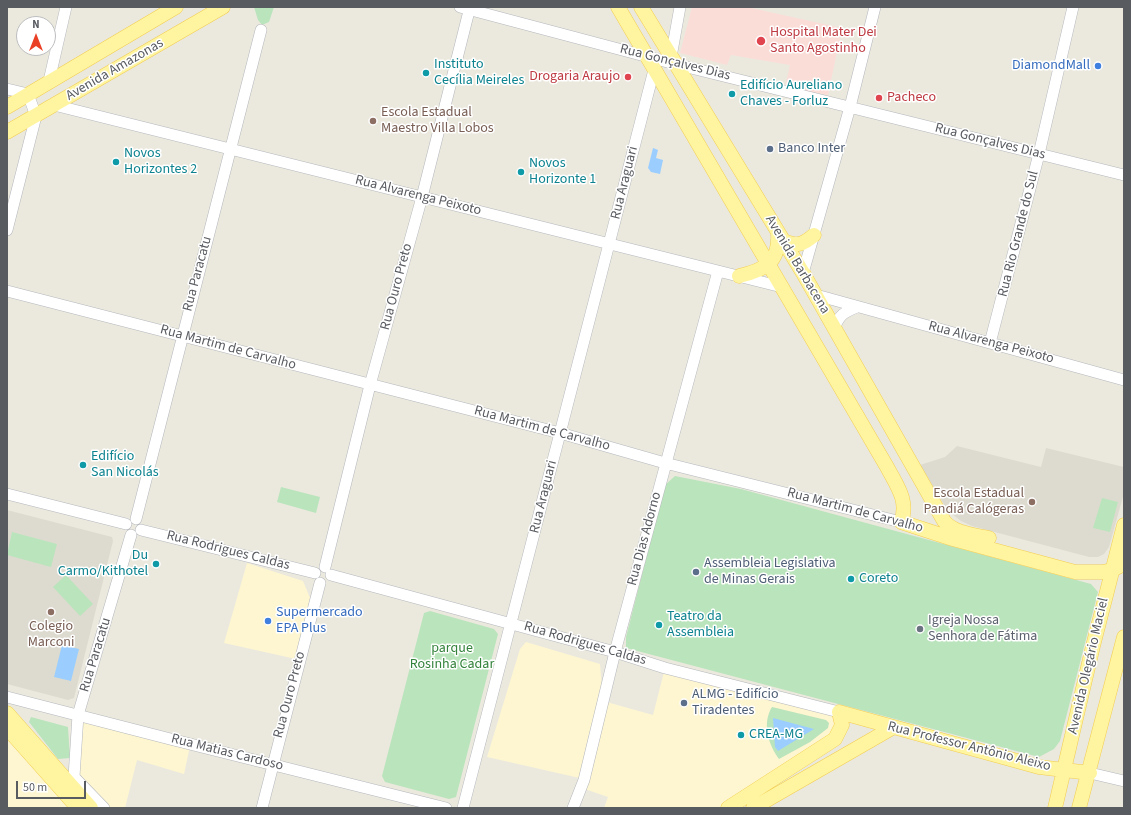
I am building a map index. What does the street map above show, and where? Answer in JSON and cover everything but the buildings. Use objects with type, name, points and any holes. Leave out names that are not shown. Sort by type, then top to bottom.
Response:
[{"type":"main road","name":"Avenida Amazonas","points":[[7,106],[176,7]]},
{"type":"main road","name":"Avenida Amazonas","points":[[7,132],[223,7]]},
{"type":"main road","name":"Avenida Barbacena","points":[[618,7],[884,462],[904,500],[903,515],[900,522]]},
{"type":"main road","name":"Avenida Barbacena","points":[[642,7],[816,295],[834,329],[948,526],[1060,558],[1075,572]]},
{"type":"main road","points":[[654,70],[673,60]]},
{"type":"main road","points":[[739,276],[755,272],[768,264],[777,253],[780,236],[791,244],[799,245],[807,242],[814,235]]},
{"type":"main road","points":[[814,341],[828,336],[834,329]]},
{"type":"main road","points":[[839,385],[848,376],[860,373]]},
{"type":"main road","points":[[884,462],[894,454],[904,451]]},
{"type":"main road","name":"Rua Martim de Carvalho","points":[[900,522],[954,539],[1075,572],[1102,572],[1118,567]]},
{"type":"main road","name":"Avenida Olegário Maciel","points":[[1055,808],[1118,567],[1124,525]]},
{"type":"main road","name":"Avenida Olegário Maciel","points":[[1079,808],[1090,773],[1124,637]]},
{"type":"main road","points":[[7,712],[91,808]]},
{"type":"main road","points":[[728,808],[835,739],[842,725],[839,712]]},
{"type":"main road","name":"Rua Professor Antônio Aleixo","points":[[839,712],[892,728],[1040,767],[1090,773]]},
{"type":"main road","points":[[7,728],[78,808]]},
{"type":"main road","points":[[761,806],[892,728]]},
{"type":"street","points":[[49,82],[66,7]]},
{"type":"street","points":[[673,60],[680,7]]},
{"type":"street","points":[[803,273],[850,107],[875,7]]},
{"type":"street","name":"Rua Rio Grande do Sul","points":[[990,343],[1039,154],[1073,7]]},
{"type":"street","name":"Rua Gonçalves Dias","points":[[466,8],[646,56],[673,60],[850,107],[1124,175]]},
{"type":"street","name":"Rua Ouro Preto","points":[[328,571],[370,385],[422,197],[466,8]]},
{"type":"street","name":"Rua Paracatu","points":[[136,519],[261,30]]},
{"type":"street","name":"Rua Araguari","points":[[463,808],[654,70]]},
{"type":"street","points":[[7,89],[28,94],[36,116],[7,230]]},
{"type":"street","name":"Rua Alvarenga Peixoto","points":[[54,105],[231,148],[782,287]]},
{"type":"street","name":"Rua Dias Adorno","points":[[573,808],[582,788],[615,652],[718,271]]},
{"type":"street","name":"Rua Martim de Carvalho","points":[[7,291],[560,433],[665,463],[900,522]]},
{"type":"street","name":"Rua Alvarenga Peixoto","points":[[816,295],[1124,380]]},
{"type":"street","points":[[834,329],[838,318],[844,312],[858,307]]},
{"type":"street","points":[[7,494],[126,524]]},
{"type":"street","points":[[130,519],[136,519],[140,522],[136,532],[127,532],[126,524],[130,519]]},
{"type":"street","name":"Rua Paracatu","points":[[104,808],[74,777],[78,715],[136,532]]},
{"type":"street","name":"Rua Rodrigues Caldas","points":[[136,532],[315,573]]},
{"type":"street","points":[[318,568],[328,571],[328,582],[320,583],[316,580],[315,573],[318,568]]},
{"type":"street","name":"Rua Rodrigues Caldas","points":[[328,571],[615,652],[665,668],[839,712]]},
{"type":"street","name":"Rua Ouro Preto","points":[[262,808],[272,763],[320,583]]},
{"type":"street","name":"Rua Matias Cardoso","points":[[7,697],[446,808]]},
{"type":"street","name":"Rua Professor Antônio Aleixo","points":[[1090,773],[1124,780]]},
{"type":"shaded area","name":"Hospital Mater Dei Santo Agostinho","points":[[692,7],[747,7],[842,28],[828,95],[785,87],[790,65],[731,55],[727,65],[680,53]]},
{"type":"shaded area","name":"Escola Estadual Pandiá Calógeras","points":[[957,446],[1041,467],[1046,448],[1124,467],[1124,493],[1109,547],[1104,554],[1098,557],[1089,557],[972,526],[961,521],[948,511],[920,465],[945,457]]},
{"type":"shaded area","name":"Colegio Marconi","points":[[7,510],[112,537],[113,541],[74,698],[68,700],[7,684]]},
{"type":"shaded area","name":"Supermercado EPA Plus","points":[[247,563],[303,581],[310,598],[296,659],[224,643]]},
{"type":"shaded area","points":[[526,642],[600,664],[603,701],[653,715],[665,668],[839,712],[839,733],[726,808],[604,808],[608,797],[582,788],[584,779],[487,757],[520,649]]},
{"type":"shaded area","points":[[79,717],[190,746],[184,774],[137,760],[125,808],[106,808],[75,776]]},
{"type":"shaded area","points":[[7,729],[76,808],[7,808]]},
{"type":"green space","points":[[254,7],[274,7],[269,22],[262,25],[258,20]]},
{"type":"green space","points":[[675,476],[741,489],[1091,584],[1098,592],[1060,741],[1054,749],[1039,757],[626,648],[626,637],[665,485]]},
{"type":"green space","points":[[281,487],[320,497],[316,513],[277,502]]},
{"type":"green space","points":[[1102,498],[1118,502],[1110,532],[1093,528]]},
{"type":"green space","points":[[12,532],[57,544],[51,567],[7,555]]},
{"type":"green space","points":[[66,575],[93,604],[80,616],[53,587]]},
{"type":"green space","name":"parque Rosinha Cadar","points":[[430,611],[494,629],[498,634],[456,797],[449,799],[385,782],[382,776],[424,613]]},
{"type":"green space","points":[[772,707],[826,720],[829,723],[828,728],[810,742],[779,759],[769,740],[767,727],[767,720]]},
{"type":"green space","points":[[31,717],[68,727],[70,758],[58,759],[29,722]]},
{"type":"water","points":[[653,148],[658,150],[656,158],[663,160],[660,174],[651,172],[648,168]]},
{"type":"water","points":[[62,645],[79,649],[71,681],[54,677]]},
{"type":"water","points":[[773,718],[814,729],[778,751],[775,747]]},
{"type":"place","name":"Hospital Mater Dei Santo Agostinho","points":[[761,41]]},
{"type":"place","name":"DiamondMall","points":[[1098,66]]},
{"type":"place","name":"Instituto Cecília Meireles","points":[[426,73]]},
{"type":"place","name":"Drogaria Araujo","points":[[628,77]]},
{"type":"place","name":"Edifício Aureliano Chaves - Forluz","points":[[732,94]]},
{"type":"place","name":"Pacheco","points":[[879,98]]},
{"type":"place","name":"Escola Estadual Maestro Villa Lobos","points":[[373,121]]},
{"type":"place","name":"Banco Inter","points":[[770,149]]},
{"type":"place","name":"Novos Horizontes 2","points":[[116,162]]},
{"type":"place","name":"Novos Horizonte 1","points":[[521,172]]},
{"type":"place","name":"Edifício San Nicolás","points":[[83,465]]},
{"type":"place","name":"Escola Estadual Pandiá Calógeras","points":[[1032,502]]},
{"type":"place","name":"Du Carmo/Kithotel","points":[[156,564]]},
{"type":"place","name":"Assembleia Legislativa de Minas Gerais","points":[[696,572]]},
{"type":"place","name":"Coreto","points":[[851,579]]},
{"type":"place","name":"Colegio Marconi","points":[[51,612]]},
{"type":"place","name":"Supermercado EPA Plus","points":[[268,621]]},
{"type":"place","name":"Teatro da Assembleia","points":[[659,625]]},
{"type":"place","name":"Igreja Nossa Senhora de Fátima","points":[[920,629]]},
{"type":"place","name":"ALMG - Edifício Tiradentes","points":[[684,703]]},
{"type":"place","name":"CREA-MG","points":[[741,735]]}]
